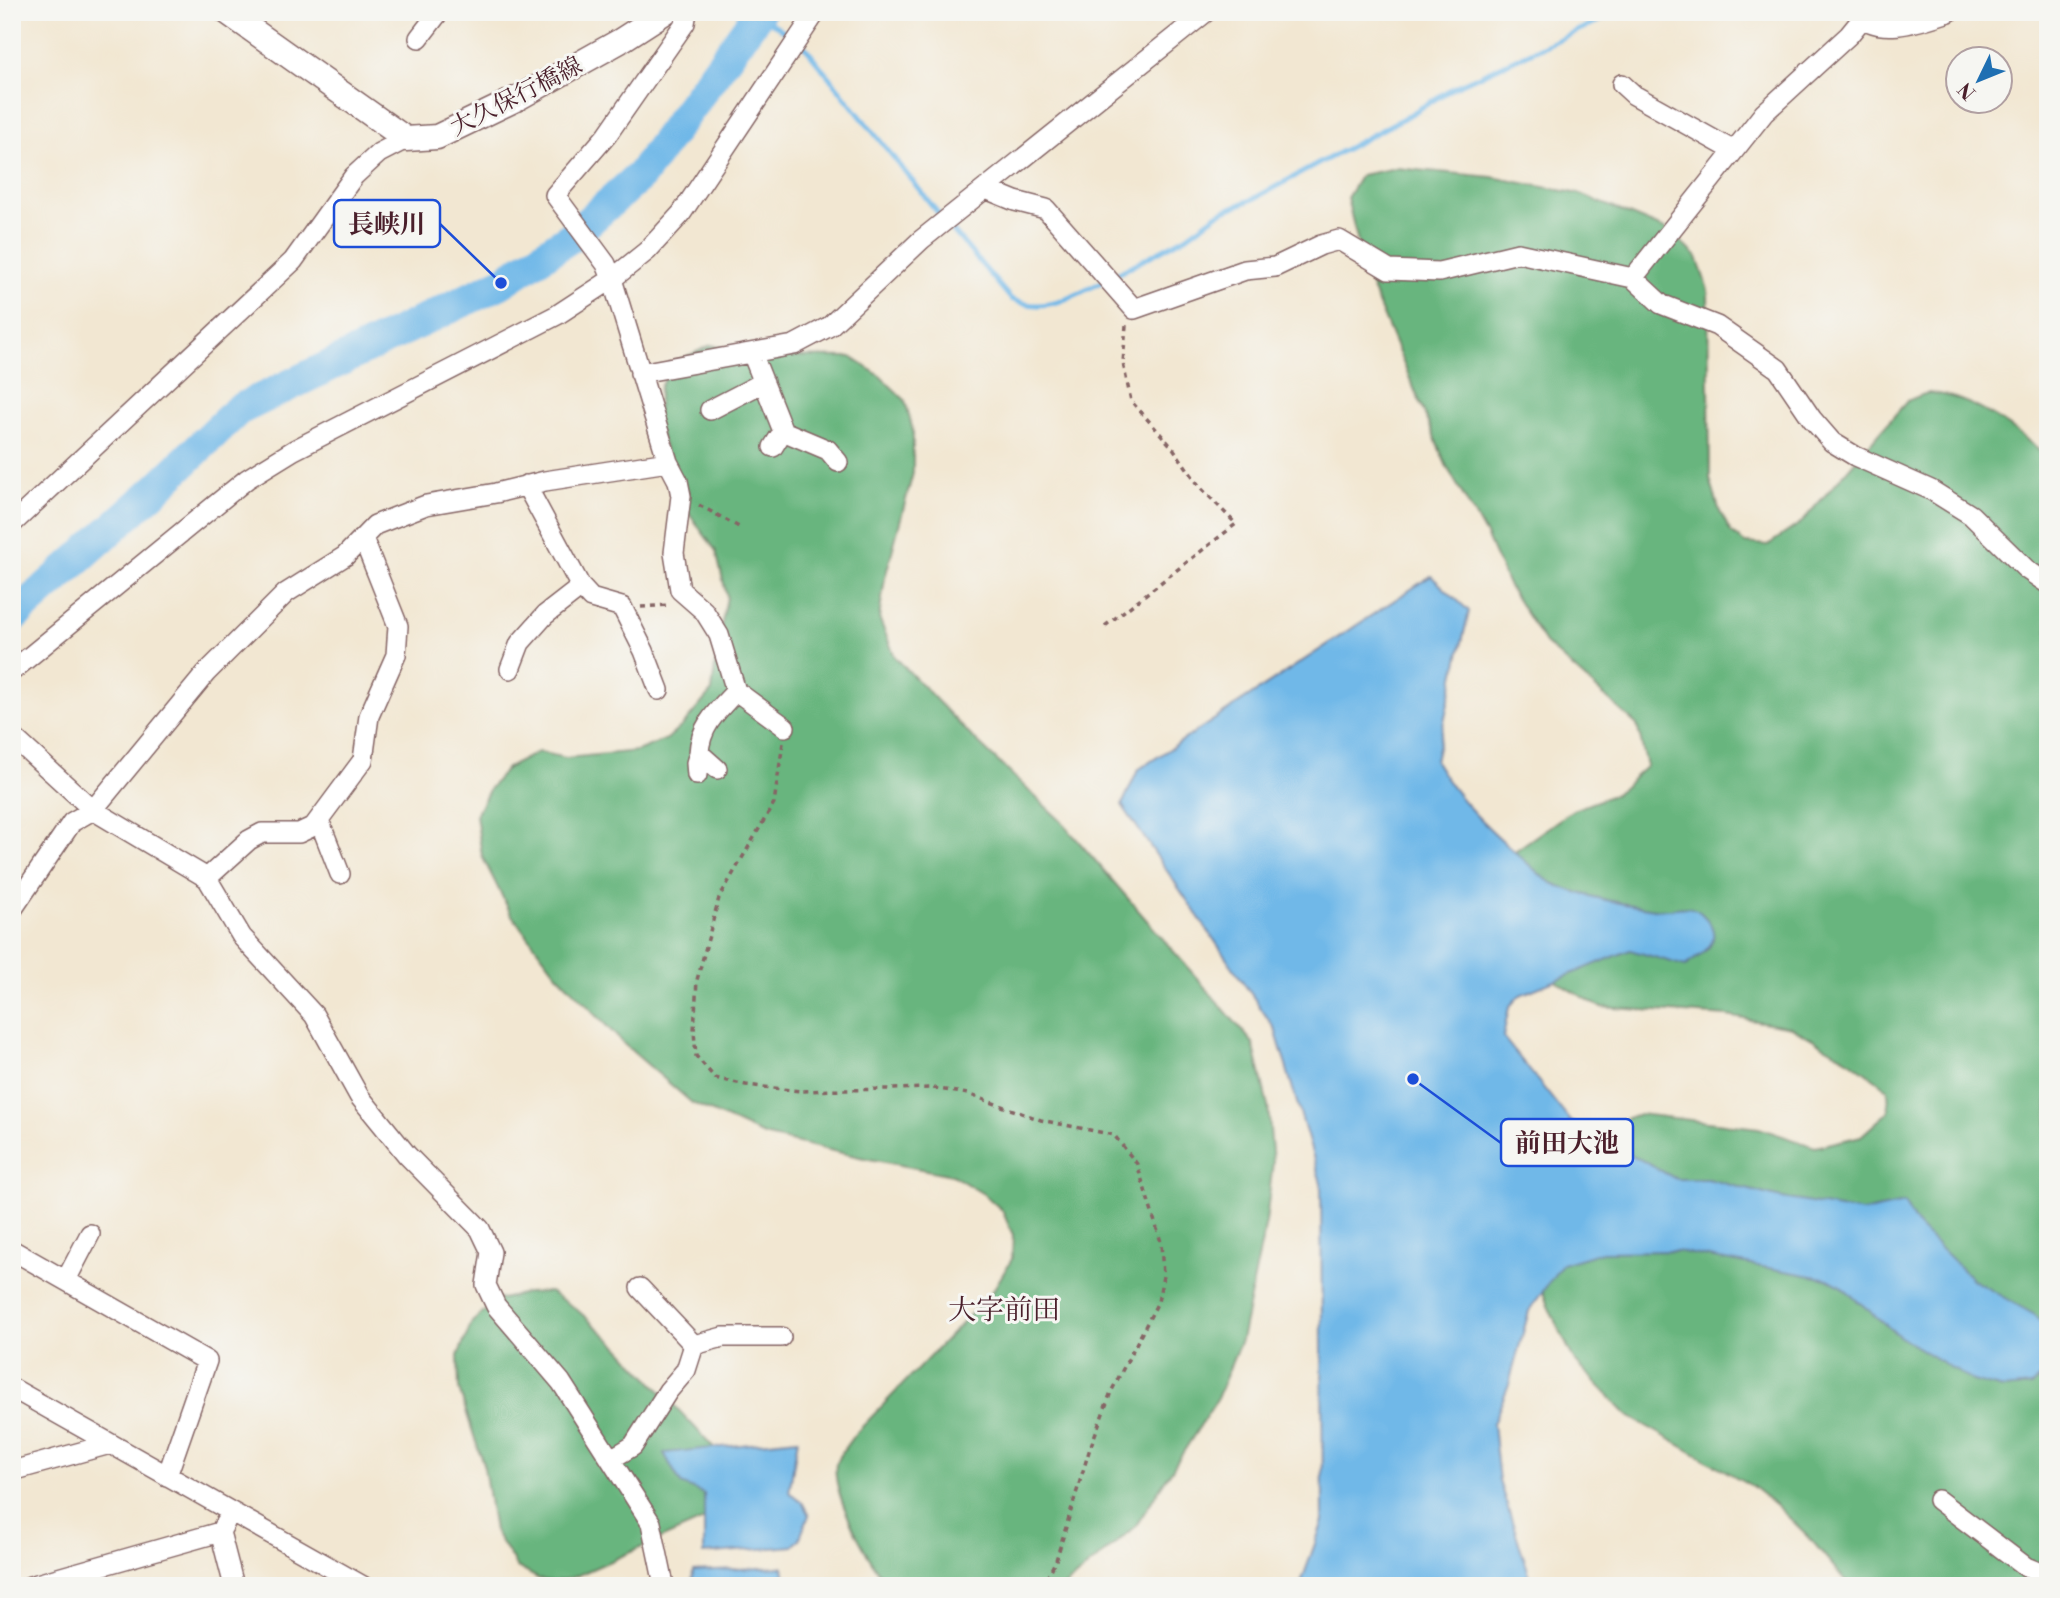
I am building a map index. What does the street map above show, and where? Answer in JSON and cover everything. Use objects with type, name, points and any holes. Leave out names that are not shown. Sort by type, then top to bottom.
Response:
[{"type":"main road","points":[[227,12],[406,139]]},
{"type":"main road","name":"大久保行橋線","points":[[406,139],[437,137],[518,97],[620,41],[665,12]]},
{"type":"street","points":[[419,38],[439,12]]},
{"type":"street","points":[[687,12],[685,23],[607,135],[555,195],[609,271],[667,462],[678,481],[681,496],[674,553],[680,590],[704,611],[719,635],[736,691],[785,727]]},
{"type":"street","points":[[12,671],[247,479],[294,450],[557,315],[609,271],[647,251],[681,214],[816,12]]},
{"type":"street","points":[[640,373],[794,345],[830,326],[921,240],[1206,12]]},
{"type":"street","points":[[1633,278],[1764,113],[1849,35],[1860,16],[1888,25],[1904,26],[1949,12]]},
{"type":"street","points":[[1622,84],[1634,95],[1734,151]]},
{"type":"street","points":[[12,524],[293,261],[354,176],[379,153],[406,139]]},
{"type":"street","points":[[986,189],[1015,201],[1046,209],[1134,309],[1245,270],[1275,267],[1321,245],[1339,240],[1389,270],[1439,272],[1518,253],[1633,278],[1661,304],[1717,326],[1778,369],[1812,419],[1832,442],[1855,456],[1931,490],[1971,515],[2026,569],[2048,584]]},
{"type":"street","points":[[752,353],[764,382],[778,439],[828,450],[838,462]]},
{"type":"street","points":[[710,410],[764,382]]},
{"type":"street","points":[[12,910],[72,822],[93,810],[206,673],[286,593],[345,556],[375,525],[426,505],[526,485],[667,462]]},
{"type":"street","points":[[526,485],[581,587],[591,598],[622,607],[644,651],[659,690]]},
{"type":"street","points":[[208,878],[249,840],[262,833],[299,833],[314,826],[363,760],[369,716],[396,655],[398,626],[363,538]]},
{"type":"street","points":[[510,669],[520,643],[545,615],[581,587]]},
{"type":"street","points":[[697,775],[699,739],[709,720],[736,691]]},
{"type":"street","points":[[12,736],[93,810],[208,878],[242,937],[314,1015],[359,1096],[407,1155],[480,1228],[491,1252],[486,1285],[496,1306],[561,1382],[651,1522],[662,1586]]},
{"type":"street","points":[[699,753],[717,769]]},
{"type":"street","points":[[319,820],[340,874]]},
{"type":"street","points":[[66,1280],[90,1234]]},
{"type":"street","points":[[12,1250],[207,1361],[167,1476]]},
{"type":"street","points":[[640,1288],[694,1345]]},
{"type":"street","points":[[694,1345],[723,1337],[781,1337]]},
{"type":"street","points":[[611,1459],[633,1446],[668,1391],[686,1370],[694,1345]]},
{"type":"street","points":[[12,1388],[363,1586]]},
{"type":"street","points":[[12,1471],[110,1444]]},
{"type":"street","points":[[1938,1500],[2026,1567],[2048,1576]]},
{"type":"street","points":[[30,1586],[220,1532],[232,1514]]},
{"type":"street","points":[[220,1532],[234,1586]]},
{"type":"path","points":[[1105,626],[1236,524],[1200,487],[1173,448],[1131,401],[1122,363],[1128,302]]},
{"type":"path","points":[[681,496],[740,527]]},
{"type":"path","points":[[622,607],[670,604],[686,597]]},
{"type":"path","points":[[785,727],[774,803],[719,898],[697,980],[694,1031],[696,1056],[715,1078],[746,1085],[800,1091],[933,1088],[968,1094],[1041,1120],[1114,1135],[1138,1164],[1161,1242],[1163,1276],[1158,1303],[1111,1392],[1090,1448],[1056,1560],[1043,1586]]},
{"type":"green space","points":[[1396,168],[1492,177],[1580,194],[1670,231],[1697,257],[1708,290],[1710,479],[1720,512],[1731,532],[1745,543],[1768,545],[1802,522],[1907,401],[1926,393],[1947,396],[1979,408],[2010,427],[2048,460],[2048,1586],[1850,1586],[1808,1536],[1752,1486],[1627,1415],[1574,1360],[1548,1306],[1522,1234],[1555,1178],[1590,1131],[1639,1114],[1759,1128],[1815,1147],[1861,1136],[1889,1111],[1888,1089],[1851,1061],[1791,1027],[1727,1016],[1600,1007],[1528,965],[1512,853],[1573,810],[1616,794],[1647,766],[1637,725],[1545,643],[1508,585],[1487,537],[1447,467],[1365,272],[1347,198],[1361,175]]},
{"type":"green space","points":[[711,345],[758,356],[851,357],[880,376],[905,400],[913,431],[913,473],[885,578],[879,618],[895,657],[970,735],[1061,821],[1253,1043],[1268,1106],[1273,1162],[1266,1222],[1241,1340],[1216,1401],[1135,1527],[1065,1586],[887,1586],[845,1510],[836,1477],[837,1460],[854,1435],[992,1292],[1012,1259],[1013,1235],[1002,1210],[985,1195],[952,1175],[763,1135],[692,1103],[625,1045],[556,973],[511,914],[482,856],[476,815],[490,788],[507,768],[538,752],[566,758],[637,751],[667,739],[684,724],[712,691],[727,597],[716,551],[682,504],[656,421],[660,387],[673,363]]},
{"type":"green space","points":[[550,1292],[575,1308],[617,1345],[721,1455],[729,1509],[574,1577],[553,1582],[539,1579],[517,1567],[494,1531],[484,1467],[459,1389],[458,1356],[472,1322],[498,1300],[526,1293]]},
{"type":"water","points":[[1431,576],[1469,611],[1435,761],[1464,802],[1552,883],[1629,905],[1661,910],[1690,908],[1701,913],[1713,930],[1711,944],[1685,966],[1630,950],[1520,995],[1509,1007],[1503,1037],[1570,1121],[1676,1179],[1708,1179],[1777,1197],[1862,1212],[1904,1203],[1918,1227],[1973,1280],[2035,1315],[2048,1327],[2048,1358],[2041,1376],[2032,1386],[2003,1389],[1973,1381],[1899,1336],[1839,1285],[1828,1279],[1676,1251],[1602,1252],[1562,1264],[1529,1311],[1509,1384],[1493,1424],[1499,1481],[1533,1586],[1300,1586],[1323,1521],[1321,1183],[1275,1029],[1122,805],[1138,770]]},
{"type":"water","points":[[798,1439],[789,1492],[802,1502],[809,1515],[799,1540],[793,1546],[704,1554],[704,1494],[681,1484],[664,1453]]},
{"type":"water","points":[[783,1567],[786,1586],[692,1586],[693,1571]]},
{"type":"waterway","points":[[12,618],[155,490],[238,410],[501,283],[571,237],[641,175],[759,12]]},
{"type":"waterway","points":[[1113,276],[1186,237],[1219,213],[1253,199],[1411,114],[1453,88],[1618,12]]},
{"type":"waterway","points":[[758,14],[793,37]]},
{"type":"waterway","points":[[801,42],[942,218]]},
{"type":"waterway","points":[[948,225],[1011,299],[1036,305],[1059,302],[1104,281]]},
{"type":"place","name":"長峡川","points":[[501,283]]},
{"type":"place","name":"前田大池","points":[[1413,1079]]},
{"type":"district","name":"大字前田","points":[[1004,1309]]}]
